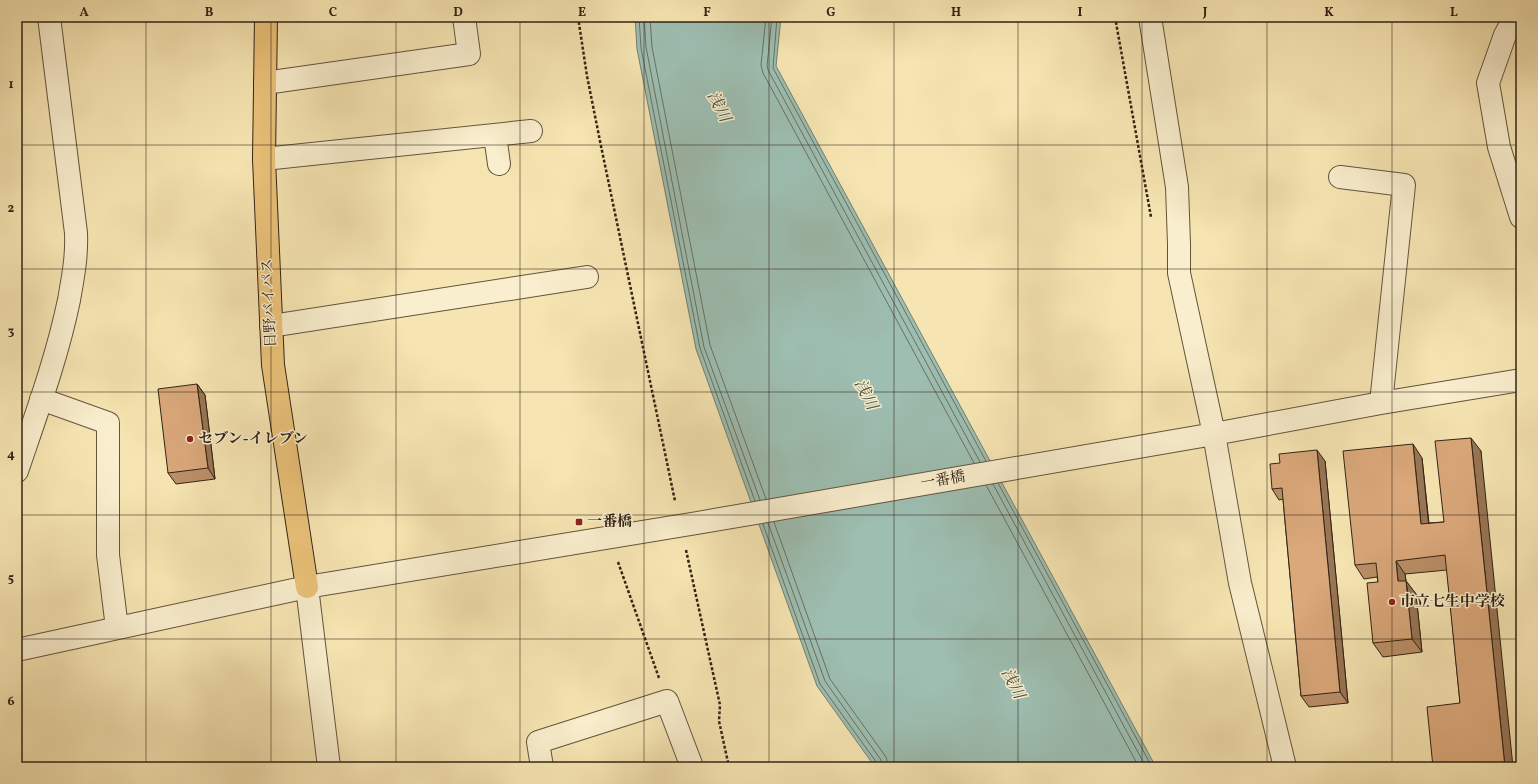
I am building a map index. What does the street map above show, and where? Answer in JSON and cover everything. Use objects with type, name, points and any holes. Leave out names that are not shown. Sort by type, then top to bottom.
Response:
[{"type":"highway","name":"日野バイパス","points":[[266,17],[264,159],[273,365],[307,587]]},
{"type":"street","points":[[17,471],[63,327],[77,252],[76,233],[49,17]]},
{"type":"street","points":[[265,83],[469,54],[464,17]]},
{"type":"street","points":[[1150,17],[1177,187],[1179,273],[1214,434],[1240,583],[1285,767]]},
{"type":"street","points":[[1514,17],[1505,35],[1488,83],[1499,147],[1521,217]]},
{"type":"street","points":[[264,159],[531,131]]},
{"type":"street","points":[[495,135],[499,164]]},
{"type":"street","points":[[1340,178],[1404,185],[1381,403]]},
{"type":"street","points":[[271,326],[588,277]]},
{"type":"street","name":"一番橋","points":[[17,650],[307,587],[689,525],[1188,439],[1381,403],[1521,380]]},
{"type":"street","points":[[41,399],[108,423],[108,555],[117,628]]},
{"type":"street","points":[[307,587],[330,766]]},
{"type":"street","points":[[542,767],[538,742],[667,701],[692,767]]},
{"type":"path","points":[[578,17],[587,76],[603,154],[689,525],[720,705],[719,721],[729,767]]},
{"type":"path","points":[[1115,17],[1152,223]]},
{"type":"path","points":[[614,537],[619,566],[667,701]]},
{"type":"water","name":"浅川","points":[[635,17],[781,17],[776,66],[1156,767],[875,767],[817,686],[696,349],[637,49]]},
{"type":"building","name":"セブン-イレブン","points":[[197,384],[208,468],[168,473],[158,389]]},
{"type":"building","points":[[1471,438],[1505,767],[1433,767],[1427,707],[1460,703],[1445,555],[1396,561],[1398,581],[1406,581],[1412,639],[1373,643],[1367,583],[1378,582],[1376,563],[1355,565],[1343,451],[1413,444],[1421,524],[1444,522],[1435,441]]},
{"type":"building","points":[[1317,450],[1340,692],[1301,696],[1282,488],[1272,489],[1270,464],[1280,463],[1279,454]]},
{"type":"place","name":"セブン-イレブン","points":[[190,439]]},
{"type":"place","name":"一番橋","points":[[579,522]]},
{"type":"place","name":"市立七生中学校","points":[[1392,602]]}]
